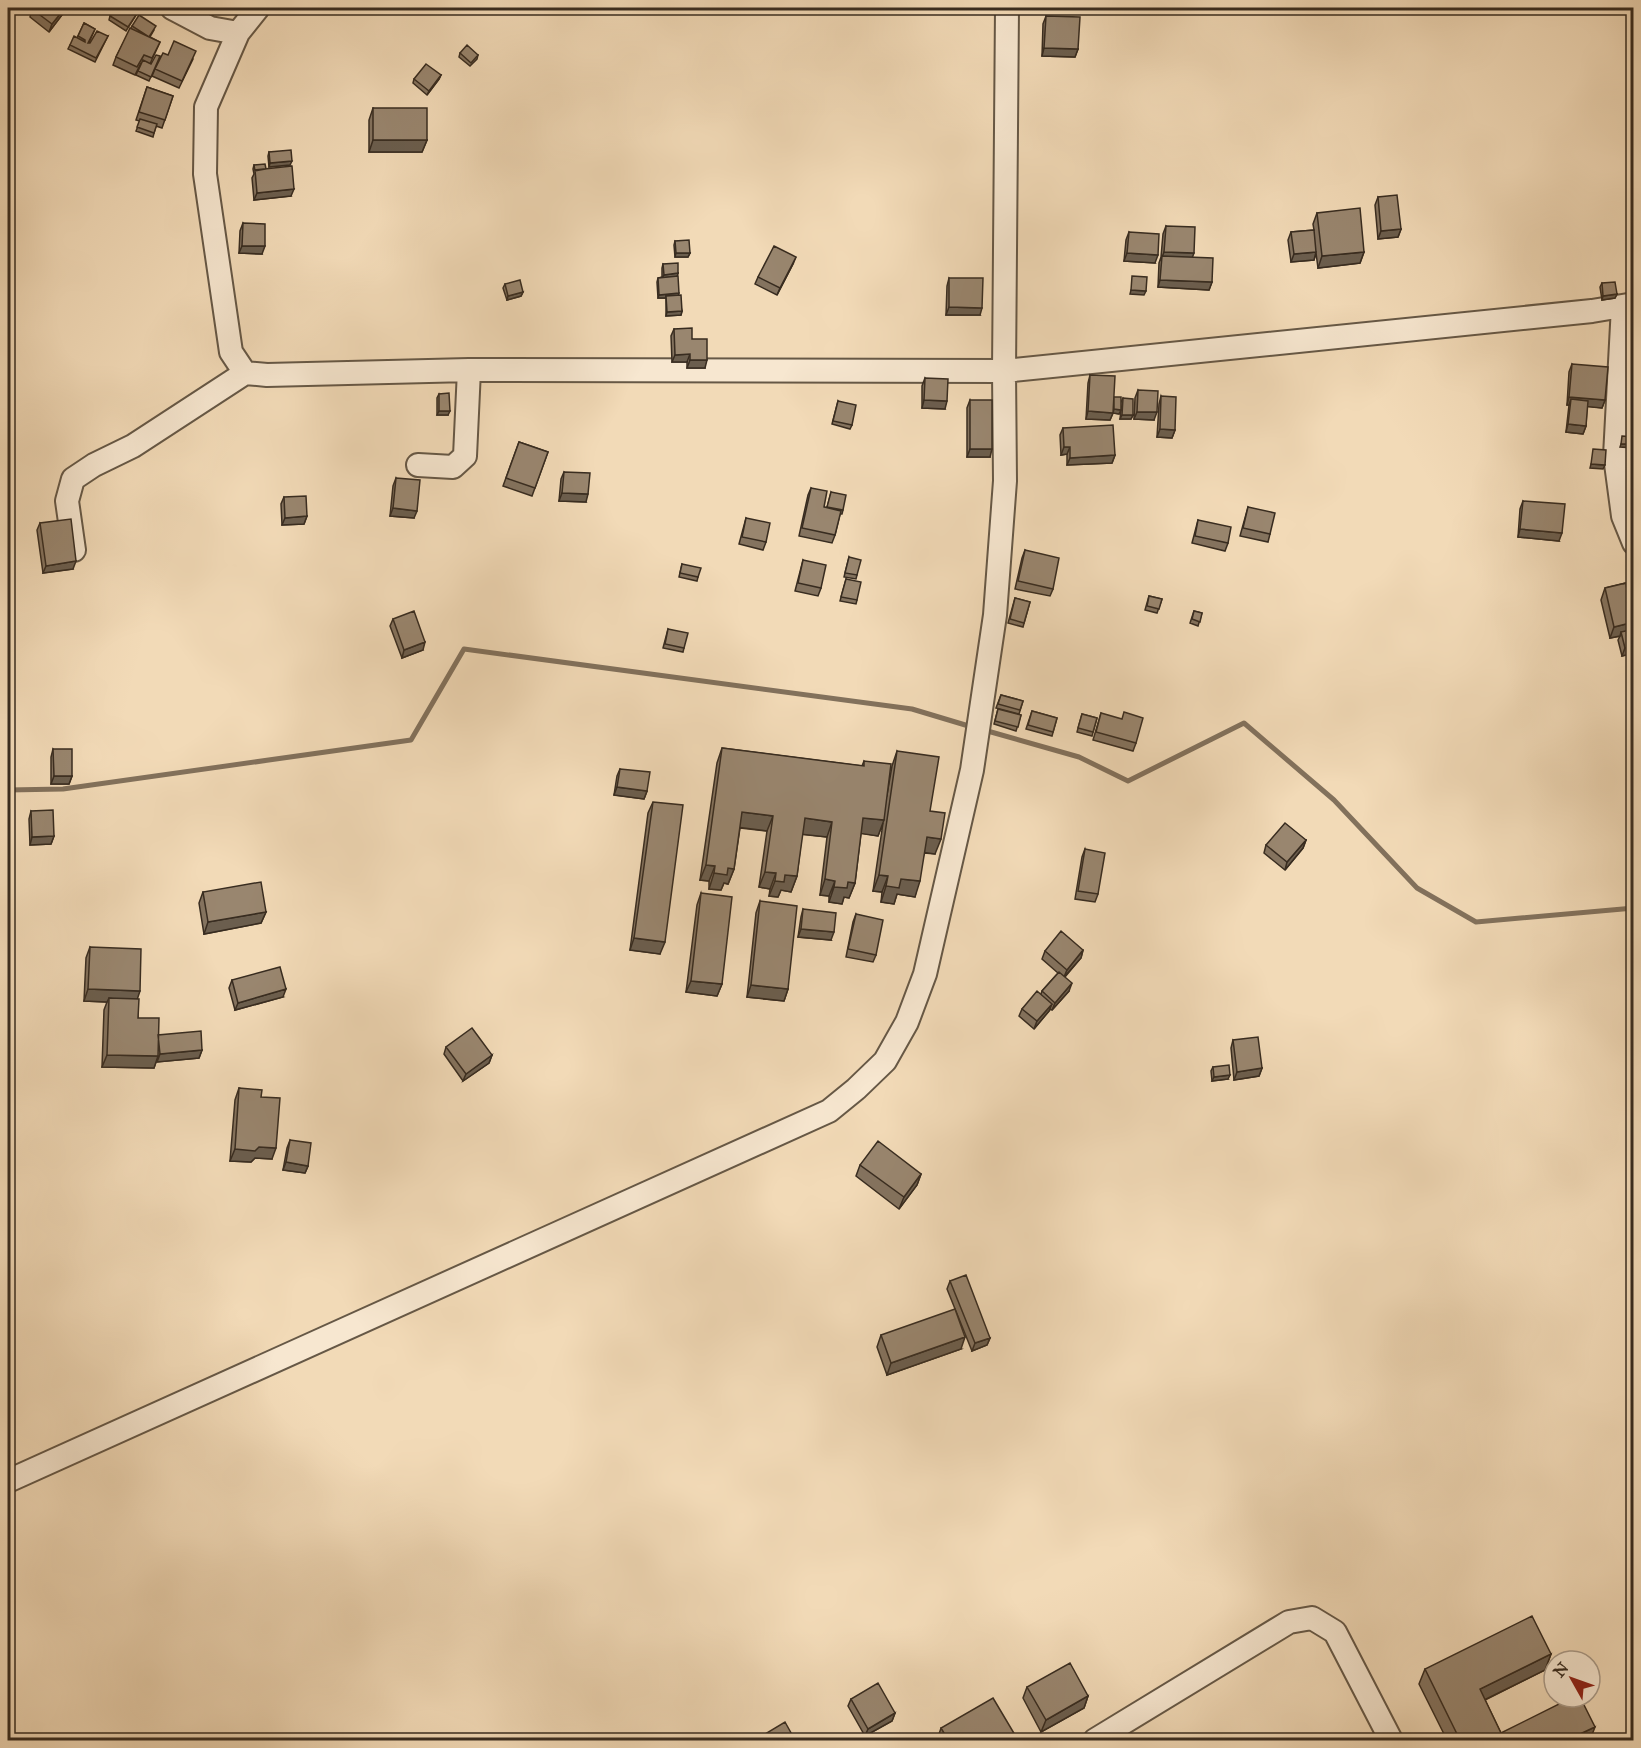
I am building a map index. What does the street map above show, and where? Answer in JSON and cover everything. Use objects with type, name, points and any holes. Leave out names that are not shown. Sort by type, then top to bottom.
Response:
[{"type":"street","points":[[172,8],[210,28],[238,33]]},
{"type":"street","points":[[245,373],[231,352],[205,174],[206,107],[238,33],[258,8]]},
{"type":"street","points":[[8,1481],[829,1111],[885,1061],[907,1022],[925,974],[972,770],[996,603],[1005,480],[1006,8]]},
{"type":"street","points":[[74,552],[67,501],[74,479],[94,465],[133,446],[245,373],[267,375],[469,370],[1004,371],[1592,311],[1628,305],[1615,456],[1623,516],[1634,543]]},
{"type":"street","points":[[418,465],[453,467],[465,456],[469,370]]},
{"type":"street","points":[[1095,1740],[1289,1622],[1312,1618],[1335,1632],[1391,1740]]},
{"type":"building","points":[[33,8],[65,8],[52,24]]},
{"type":"building","points":[[116,8],[125,8],[136,15],[128,27],[110,16]]},
{"type":"building","points":[[139,15],[156,26],[149,37],[132,26]]},
{"type":"building","points":[[1046,16],[1080,17],[1078,49],[1044,48]]},
{"type":"building","points":[[84,23],[95,29],[88,43],[97,31],[108,36],[96,58],[70,45],[74,36],[85,42],[78,36]]},
{"type":"building","points":[[130,28],[160,42],[152,58],[144,55],[137,67],[116,57]]},
{"type":"building","points":[[174,41],[196,51],[182,81],[155,69],[163,53],[168,55]]},
{"type":"building","points":[[467,45],[478,55],[471,63],[460,53]]},
{"type":"building","points":[[156,55],[160,56],[151,77],[138,71],[143,60],[151,64]]},
{"type":"building","points":[[426,64],[441,75],[429,91],[414,79]]},
{"type":"building","points":[[147,87],[173,96],[165,120],[139,112]]},
{"type":"building","points":[[373,108],[427,108],[427,140],[373,140]]},
{"type":"building","points":[[140,119],[157,124],[154,133],[137,127]]},
{"type":"building","points":[[291,150],[292,161],[270,163],[269,152]]},
{"type":"building","points":[[265,164],[266,169],[255,171],[254,165]]},
{"type":"building","points":[[292,166],[294,189],[257,193],[255,170]]},
{"type":"building","points":[[1397,195],[1401,229],[1381,231],[1378,197]]},
{"type":"building","points":[[1360,208],[1364,252],[1322,256],[1317,213]]},
{"type":"building","points":[[243,223],[265,224],[265,246],[242,246]]},
{"type":"building","points":[[1166,226],[1195,227],[1194,253],[1164,252]]},
{"type":"building","points":[[1314,230],[1316,252],[1294,254],[1291,232]]},
{"type":"building","points":[[1129,232],[1159,234],[1158,255],[1127,253]]},
{"type":"building","points":[[689,240],[690,253],[676,253],[675,241]]},
{"type":"building","points":[[774,246],[796,257],[780,288],[758,277]]},
{"type":"building","points":[[1162,256],[1213,258],[1212,282],[1160,280]]},
{"type":"building","points":[[678,263],[678,273],[664,275],[663,264]]},
{"type":"building","points":[[678,276],[679,293],[659,295],[658,278]]},
{"type":"building","points":[[1132,276],[1147,277],[1146,291],[1131,290]]},
{"type":"building","points":[[949,278],[983,278],[982,308],[949,307]]},
{"type":"building","points":[[520,280],[523,292],[508,296],[505,284]]},
{"type":"building","points":[[1615,282],[1617,294],[1603,296],[1602,283]]},
{"type":"building","points":[[681,295],[682,311],[667,312],[666,296]]},
{"type":"building","points":[[692,328],[692,339],[707,339],[707,360],[690,360],[690,354],[675,355],[674,329]]},
{"type":"building","points":[[1633,329],[1634,353],[1631,353]]},
{"type":"building","points":[[1572,364],[1608,367],[1605,400],[1569,397]]},
{"type":"building","points":[[1090,375],[1115,376],[1113,413],[1088,411]]},
{"type":"building","points":[[925,378],[948,379],[947,401],[924,400]]},
{"type":"building","points":[[1138,390],[1158,391],[1157,412],[1137,412]]},
{"type":"building","points":[[449,393],[450,411],[439,411],[439,394]]},
{"type":"building","points":[[1161,396],[1176,397],[1175,430],[1160,429]]},
{"type":"building","points":[[1114,397],[1121,397],[1121,410],[1114,409]]},
{"type":"building","points":[[1123,398],[1133,399],[1133,415],[1122,415]]},
{"type":"building","points":[[1571,399],[1588,401],[1586,426],[1568,424]]},
{"type":"building","points":[[970,400],[992,400],[992,449],[970,449]]},
{"type":"building","points":[[838,401],[856,405],[852,425],[833,421]]},
{"type":"building","points":[[1113,425],[1115,455],[1070,458],[1070,447],[1064,447],[1063,428]]},
{"type":"building","points":[[1622,436],[1634,437],[1634,444],[1621,444]]},
{"type":"building","points":[[519,442],[548,452],[535,488],[506,478]]},
{"type":"building","points":[[1593,449],[1606,450],[1605,465],[1591,464]]},
{"type":"building","points":[[564,472],[590,473],[588,494],[562,493]]},
{"type":"building","points":[[396,478],[420,480],[417,511],[393,508]]},
{"type":"building","points":[[811,488],[827,491],[824,507],[841,511],[835,535],[802,528]]},
{"type":"building","points":[[831,492],[846,495],[843,510],[827,507]]},
{"type":"building","points":[[306,496],[307,516],[285,518],[284,497]]},
{"type":"building","points":[[1523,501],[1565,504],[1562,533],[1520,529]]},
{"type":"building","points":[[1248,507],[1275,513],[1270,534],[1243,528]]},
{"type":"building","points":[[746,518],[770,523],[766,542],[742,537]]},
{"type":"building","points":[[71,519],[76,561],[46,566],[40,523]]},
{"type":"building","points":[[1198,520],[1231,527],[1228,543],[1195,536]]},
{"type":"building","points":[[1025,550],[1059,558],[1053,589],[1018,581]]},
{"type":"building","points":[[849,557],[861,560],[857,575],[845,573]]},
{"type":"building","points":[[803,560],[826,565],[821,588],[798,583]]},
{"type":"building","points":[[682,564],[701,568],[698,577],[680,573]]},
{"type":"building","points":[[846,579],[861,582],[857,600],[841,597]]},
{"type":"building","points":[[1634,581],[1634,588],[1627,590],[1626,583]]},
{"type":"building","points":[[1626,583],[1627,590],[1634,588],[1634,622],[1614,627],[1605,588]]},
{"type":"building","points":[[1149,596],[1162,599],[1159,609],[1147,606]]},
{"type":"building","points":[[1015,598],[1030,602],[1024,623],[1010,619]]},
{"type":"building","points":[[414,611],[425,642],[404,650],[393,619]]},
{"type":"building","points":[[1194,611],[1202,613],[1200,622],[1192,619]]},
{"type":"building","points":[[668,629],[688,633],[684,648],[665,644]]},
{"type":"building","points":[[1634,629],[1634,646],[1625,648],[1621,632]]},
{"type":"building","points":[[1001,695],[1023,701],[1020,710],[998,704]]},
{"type":"building","points":[[998,709],[1021,715],[1018,727],[995,721]]},
{"type":"building","points":[[1032,711],[1057,718],[1053,732],[1028,725]]},
{"type":"building","points":[[1124,712],[1143,718],[1136,743],[1096,732],[1101,713],[1122,719]]},
{"type":"building","points":[[1082,714],[1097,718],[1093,732],[1078,728]]},
{"type":"building","points":[[722,748],[864,766],[864,761],[891,764],[884,820],[863,818],[855,883],[848,882],[847,888],[834,887],[835,881],[825,879],[832,822],[805,818],[797,876],[785,875],[784,882],[775,881],[776,873],[765,872],[773,816],[742,812],[734,869],[728,868],[727,875],[714,873],[715,866],[706,865]]},
{"type":"building","points":[[53,749],[72,749],[72,776],[54,776]]},
{"type":"building","points":[[897,751],[939,757],[930,811],[945,813],[941,839],[927,837],[920,881],[901,879],[899,888],[886,886],[888,876],[879,875]]},
{"type":"building","points":[[620,769],[650,772],[647,791],[617,787]]},
{"type":"building","points":[[653,802],[683,805],[665,942],[634,938]]},
{"type":"building","points":[[53,810],[54,836],[32,837],[31,811]]},
{"type":"building","points":[[1285,823],[1306,840],[1287,862],[1266,845]]},
{"type":"building","points":[[1085,849],[1105,853],[1098,894],[1078,891]]},
{"type":"building","points":[[261,882],[266,912],[208,922],[203,892]]},
{"type":"building","points":[[701,893],[732,897],[722,984],[691,981]]},
{"type":"building","points":[[760,901],[797,906],[788,989],[751,985]]},
{"type":"building","points":[[803,909],[836,913],[834,932],[801,929]]},
{"type":"building","points":[[856,914],[883,920],[876,955],[848,949]]},
{"type":"building","points":[[1061,931],[1083,950],[1067,970],[1045,951]]},
{"type":"building","points":[[90,947],[141,949],[140,991],[88,989]]},
{"type":"building","points":[[280,967],[286,989],[238,1003],[232,980]]},
{"type":"building","points":[[1059,972],[1072,983],[1055,1003],[1042,991]]},
{"type":"building","points":[[1037,991],[1052,1004],[1037,1021],[1022,1009]]},
{"type":"building","points":[[109,998],[139,999],[138,1018],[159,1018],[158,1056],[107,1055]]},
{"type":"building","points":[[472,1028],[492,1055],[466,1074],[446,1047]]},
{"type":"building","points":[[201,1031],[202,1050],[160,1054],[158,1035]]},
{"type":"building","points":[[1258,1037],[1262,1068],[1237,1072],[1233,1040]]},
{"type":"building","points":[[1229,1065],[1230,1075],[1214,1077],[1213,1067]]},
{"type":"building","points":[[239,1088],[262,1090],[261,1097],[280,1098],[276,1148],[259,1147],[255,1151],[235,1149]]},
{"type":"building","points":[[290,1140],[311,1143],[308,1166],[286,1162]]},
{"type":"building","points":[[878,1141],[921,1174],[904,1197],[860,1165]]},
{"type":"building","points":[[966,1275],[990,1338],[975,1343],[950,1281]]},
{"type":"building","points":[[955,1309],[965,1337],[891,1363],[881,1335]]},
{"type":"building","points":[[1532,1616],[1548,1649],[1542,1649],[1542,1658],[1480,1689],[1501,1733],[1549,1709],[1586,1709],[1595,1727],[1567,1740],[1460,1740],[1425,1669]]},
{"type":"building","points":[[1070,1663],[1088,1696],[1046,1720],[1027,1687]]},
{"type":"building","points":[[878,1683],[895,1713],[868,1729],[851,1699]]},
{"type":"building","points":[[993,1698],[1018,1740],[948,1740],[941,1728]]},
{"type":"building","points":[[785,1722],[795,1740],[762,1740],[760,1737]]},
{"type":"waterway","points":[[8,790],[63,789],[411,740],[464,649],[912,709],[972,727]]},
{"type":"waterway","points":[[984,730],[1079,757],[1128,781],[1244,723],[1334,800],[1417,888],[1476,922],[1634,908]]}]
